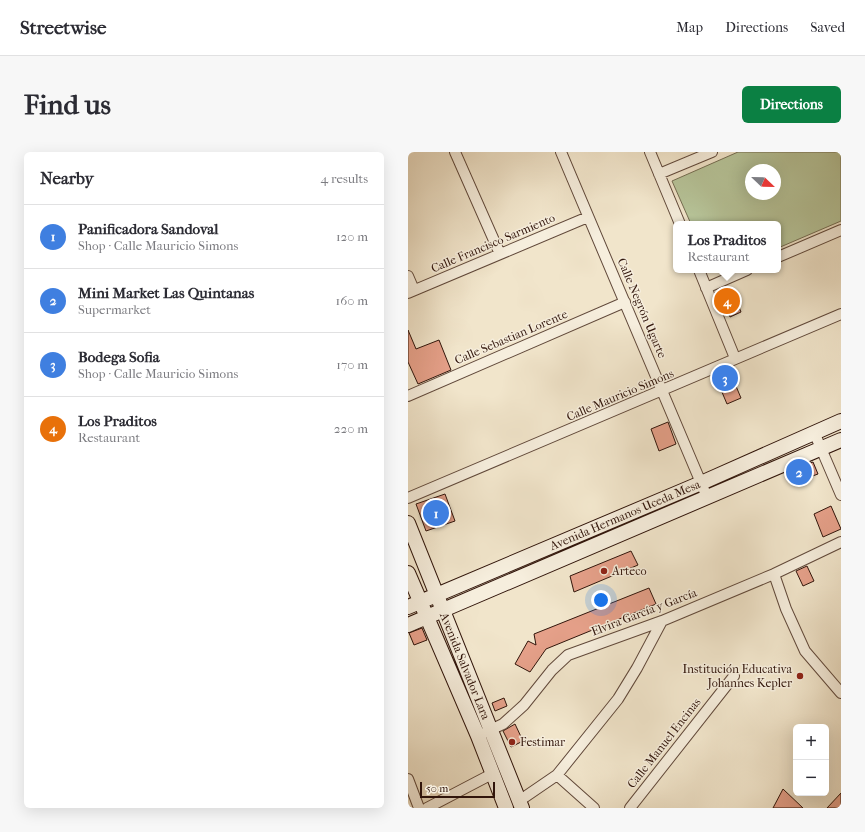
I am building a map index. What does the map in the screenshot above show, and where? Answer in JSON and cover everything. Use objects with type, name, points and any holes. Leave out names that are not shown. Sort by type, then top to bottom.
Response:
[{"type":"street","points":[[456,152],[500,254]]},
{"type":"street","name":"Calle Negrón Ugarte","points":[[561,152],[707,497]]},
{"type":"street","points":[[650,152],[679,221]]},
{"type":"street","points":[[659,174],[712,152]]},
{"type":"street","name":"Calle Francisco Sarmiento","points":[[411,292],[588,217]]},
{"type":"street","points":[[781,256],[841,230]]},
{"type":"street","points":[[700,273],[735,358]]},
{"type":"street","points":[[706,288],[740,273]]},
{"type":"street","points":[[408,276],[411,292]]},
{"type":"street","name":"Calle Sebastian Lorente","points":[[408,396],[625,302]]},
{"type":"street","name":"Calle Mauricio Simons","points":[[408,498],[663,391],[735,358],[841,314]]},
{"type":"street","name":"Avenida Hermanos Uceda Mesa","points":[[414,604],[701,483],[841,421]]},
{"type":"street","points":[[814,432],[841,495]]},
{"type":"street","name":"Avenida Hermanos Uceda Mesa","points":[[408,625],[841,440]]},
{"type":"street","name":"Avenida Salvador Lara","points":[[408,523],[520,804]]},
{"type":"street","name":"Elvira García y García","points":[[478,736],[503,724],[524,705],[552,670],[568,655],[662,621],[774,574],[841,542]]},
{"type":"street","points":[[547,548],[554,563]]},
{"type":"street","name":"Avenida Salvador Lara","points":[[408,572],[414,604],[427,617],[478,736],[506,808]]},
{"type":"street","points":[[774,574],[786,609],[805,651],[841,693]]},
{"type":"street","points":[[520,804],[557,775],[618,699],[638,668],[662,621]]},
{"type":"street","name":"Calle Manuel Encinas","points":[[630,808],[734,676]]},
{"type":"street","points":[[427,808],[492,774]]},
{"type":"street","points":[[557,775],[594,808]]},
{"type":"street","points":[[408,780],[419,808]]},
{"type":"green space","points":[[738,152],[841,152],[841,221],[781,247],[781,221],[690,221],[672,181]]},
{"type":"building","points":[[733,292],[741,312],[730,317],[722,296]]},
{"type":"building","points":[[408,330],[416,349],[439,340],[451,370],[418,384],[408,362]]},
{"type":"building","points":[[730,372],[741,398],[727,404],[716,378]]},
{"type":"building","points":[[668,422],[676,444],[659,451],[651,429]]},
{"type":"building","points":[[813,462],[818,474],[796,482],[792,470]]},
{"type":"building","points":[[445,494],[455,521],[426,531],[416,504]]},
{"type":"building","points":[[831,506],[841,529],[823,537],[814,514]]},
{"type":"building","name":"Arteco","points":[[631,551],[638,565],[574,592],[570,576]]},
{"type":"building","points":[[807,566],[814,581],[803,586],[796,571]]},
{"type":"building","points":[[649,588],[656,604],[546,649],[530,672],[515,664],[528,641],[536,645],[534,634]]},
{"type":"building","points":[[422,628],[427,640],[414,645],[409,633]]},
{"type":"building","points":[[504,698],[507,706],[495,711],[492,703]]},
{"type":"building","points":[[515,724],[523,741],[511,747],[503,731]]},
{"type":"building","points":[[783,789],[803,808],[773,808]]},
{"type":"building","points":[[841,793],[841,808],[827,808]]},
{"type":"place","name":"Los Praditos","points":[[727,301]]},
{"type":"place","name":"Bodega Sofia","points":[[725,378]]},
{"type":"place","name":"Mini Market Las Quintanas","points":[[799,472]]},
{"type":"place","name":"Panificadora Sandoval","points":[[436,513]]},
{"type":"place","name":"Arteco","points":[[604,571]]},
{"type":"place","name":"Institución Educativa Johannes Kepler","points":[[800,676]]},
{"type":"place","name":"Festimar","points":[[512,742]]}]
